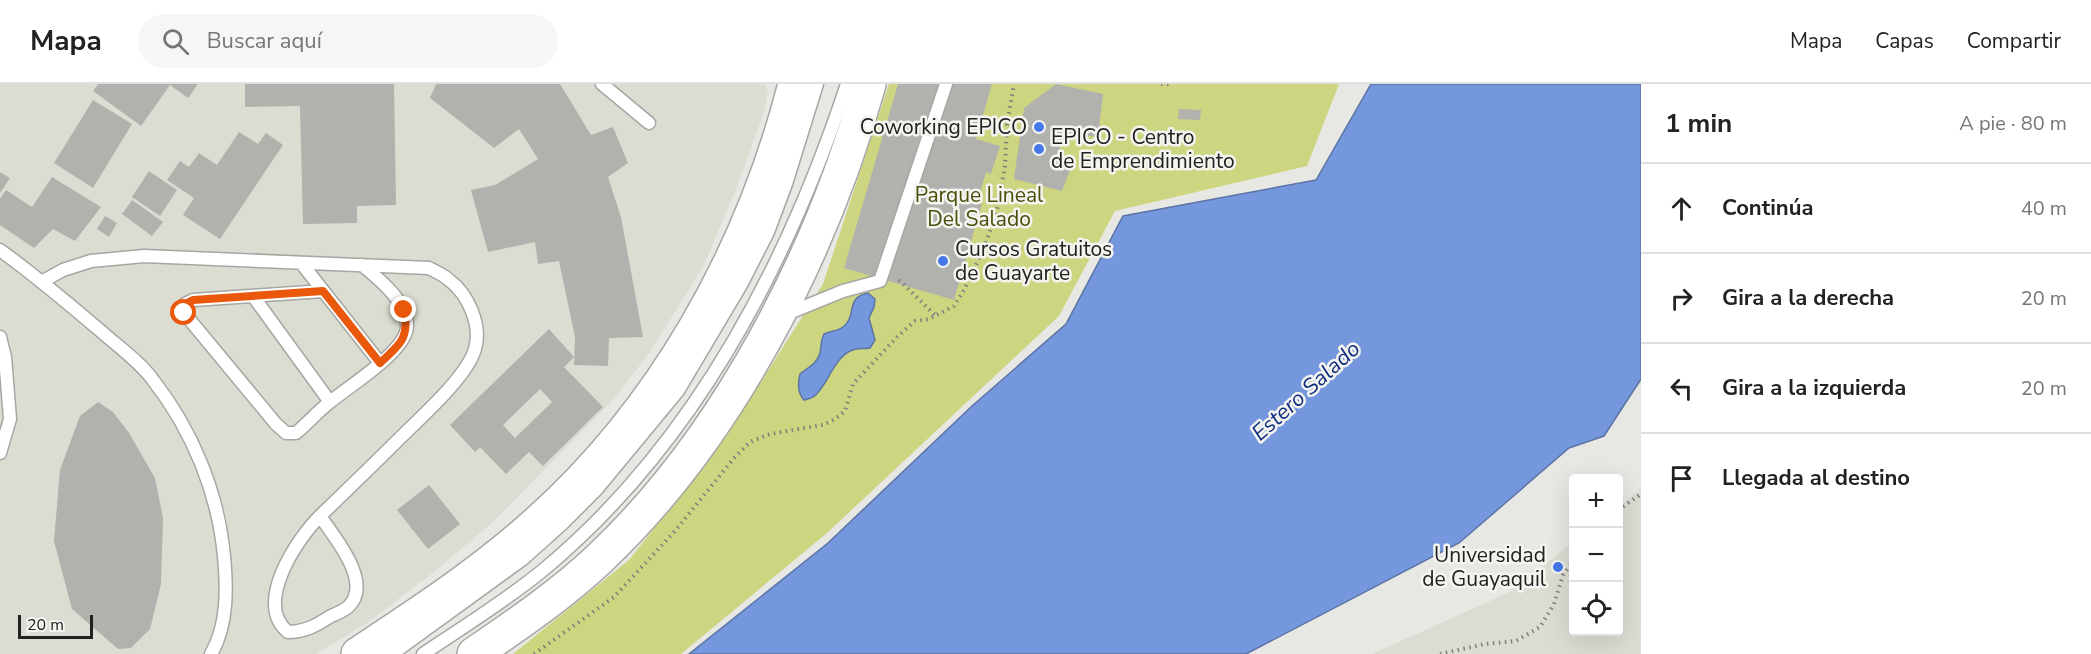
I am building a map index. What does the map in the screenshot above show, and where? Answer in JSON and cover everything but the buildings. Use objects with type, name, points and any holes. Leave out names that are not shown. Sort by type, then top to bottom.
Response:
[{"type":"main road","points":[[358,654],[473,575],[530,530],[588,474],[661,383],[720,284],[747,225],[765,180],[795,84]]},
{"type":"main road","points":[[474,654],[561,592],[600,558],[636,522],[684,465],[720,414],[775,318],[813,243],[840,177],[869,84]]},
{"type":"lane","points":[[602,84],[649,123]]},
{"type":"lane","points":[[392,654],[514,566],[554,531],[597,489],[678,391],[741,285],[768,232],[817,84]]},
{"type":"lane","points":[[423,654],[489,611],[542,570],[596,520],[658,452],[727,351],[763,287],[831,134],[847,84]]},
{"type":"lane","points":[[775,318],[843,291],[880,281],[946,84]]},
{"type":"lane","points":[[0,250],[43,281],[152,378],[180,417],[198,456],[222,537],[226,578],[224,620],[212,654]]},
{"type":"lane","points":[[43,281],[63,270],[91,261],[144,256],[429,268],[450,280],[470,305],[476,329],[475,349],[463,371],[442,396],[320,516],[307,529],[284,568],[275,594],[276,615],[280,626],[288,632],[307,629],[348,607],[354,597],[356,587],[353,566],[320,516]]},
{"type":"lane","points":[[302,264],[380,363]]},
{"type":"lane","points":[[323,291],[193,300],[185,304],[184,313],[286,433],[296,433],[330,402],[380,363],[400,344],[408,327],[404,310],[386,285],[362,266]]},
{"type":"lane","points":[[253,296],[330,402]]},
{"type":"lane","points":[[0,337],[5,357],[10,419],[0,453]]},
{"type":"path","points":[[534,654],[614,597],[675,531],[734,458],[750,442],[770,434],[823,425],[835,419],[845,411],[853,384],[897,337],[915,321],[954,306],[985,246],[998,206],[1014,84]]},
{"type":"path","points":[[1161,84],[1172,84]]},
{"type":"path","points":[[897,278],[935,315]]},
{"type":"path","points":[[1623,507],[1641,494]]},
{"type":"path","points":[[1440,654],[1485,644],[1516,641],[1540,627],[1554,604],[1563,575],[1569,567]]},
{"type":"shaded area","points":[[0,84],[766,84],[768,92],[764,112],[737,187],[703,267],[650,352],[614,399],[494,521],[435,571],[370,621],[316,654],[0,654]]},
{"type":"shaded area","name":"Universidad de Guayaquil","points":[[1641,486],[1641,654],[1372,654],[1512,591],[1569,545],[1569,636],[1623,636],[1623,504]]},
{"type":"green space","name":"Parque Lineal Del Salado","points":[[889,84],[1339,84],[1307,166],[1115,211],[1059,316],[827,533],[681,654],[513,654],[629,560],[728,434],[823,284]]},
{"type":"water","name":"Estero Salado","points":[[1371,84],[1641,84],[1641,379],[1604,436],[1569,448],[1459,543],[1246,654],[689,654],[828,543],[972,406],[1066,324],[1123,216],[1316,180]]},
{"type":"water","points":[[868,293],[875,299],[869,318],[875,340],[870,348],[856,349],[842,357],[818,393],[804,400],[800,394],[800,374],[817,360],[824,334],[843,327],[850,318],[853,303],[861,295]]},
{"type":"place","name":"Coworking EPICO","points":[[1039,127]]},
{"type":"place","name":"EPICO - Centro de Emprendimiento","points":[[1039,149]]},
{"type":"place","name":"Cursos Gratuitos de Guayarte","points":[[943,261]]},
{"type":"place","name":"Universidad de Guayaquil","points":[[1558,567]]},
{"type":"route","points":[[184,313],[185,304],[193,300],[323,291],[380,363],[400,344],[408,327],[404,310]]}]
